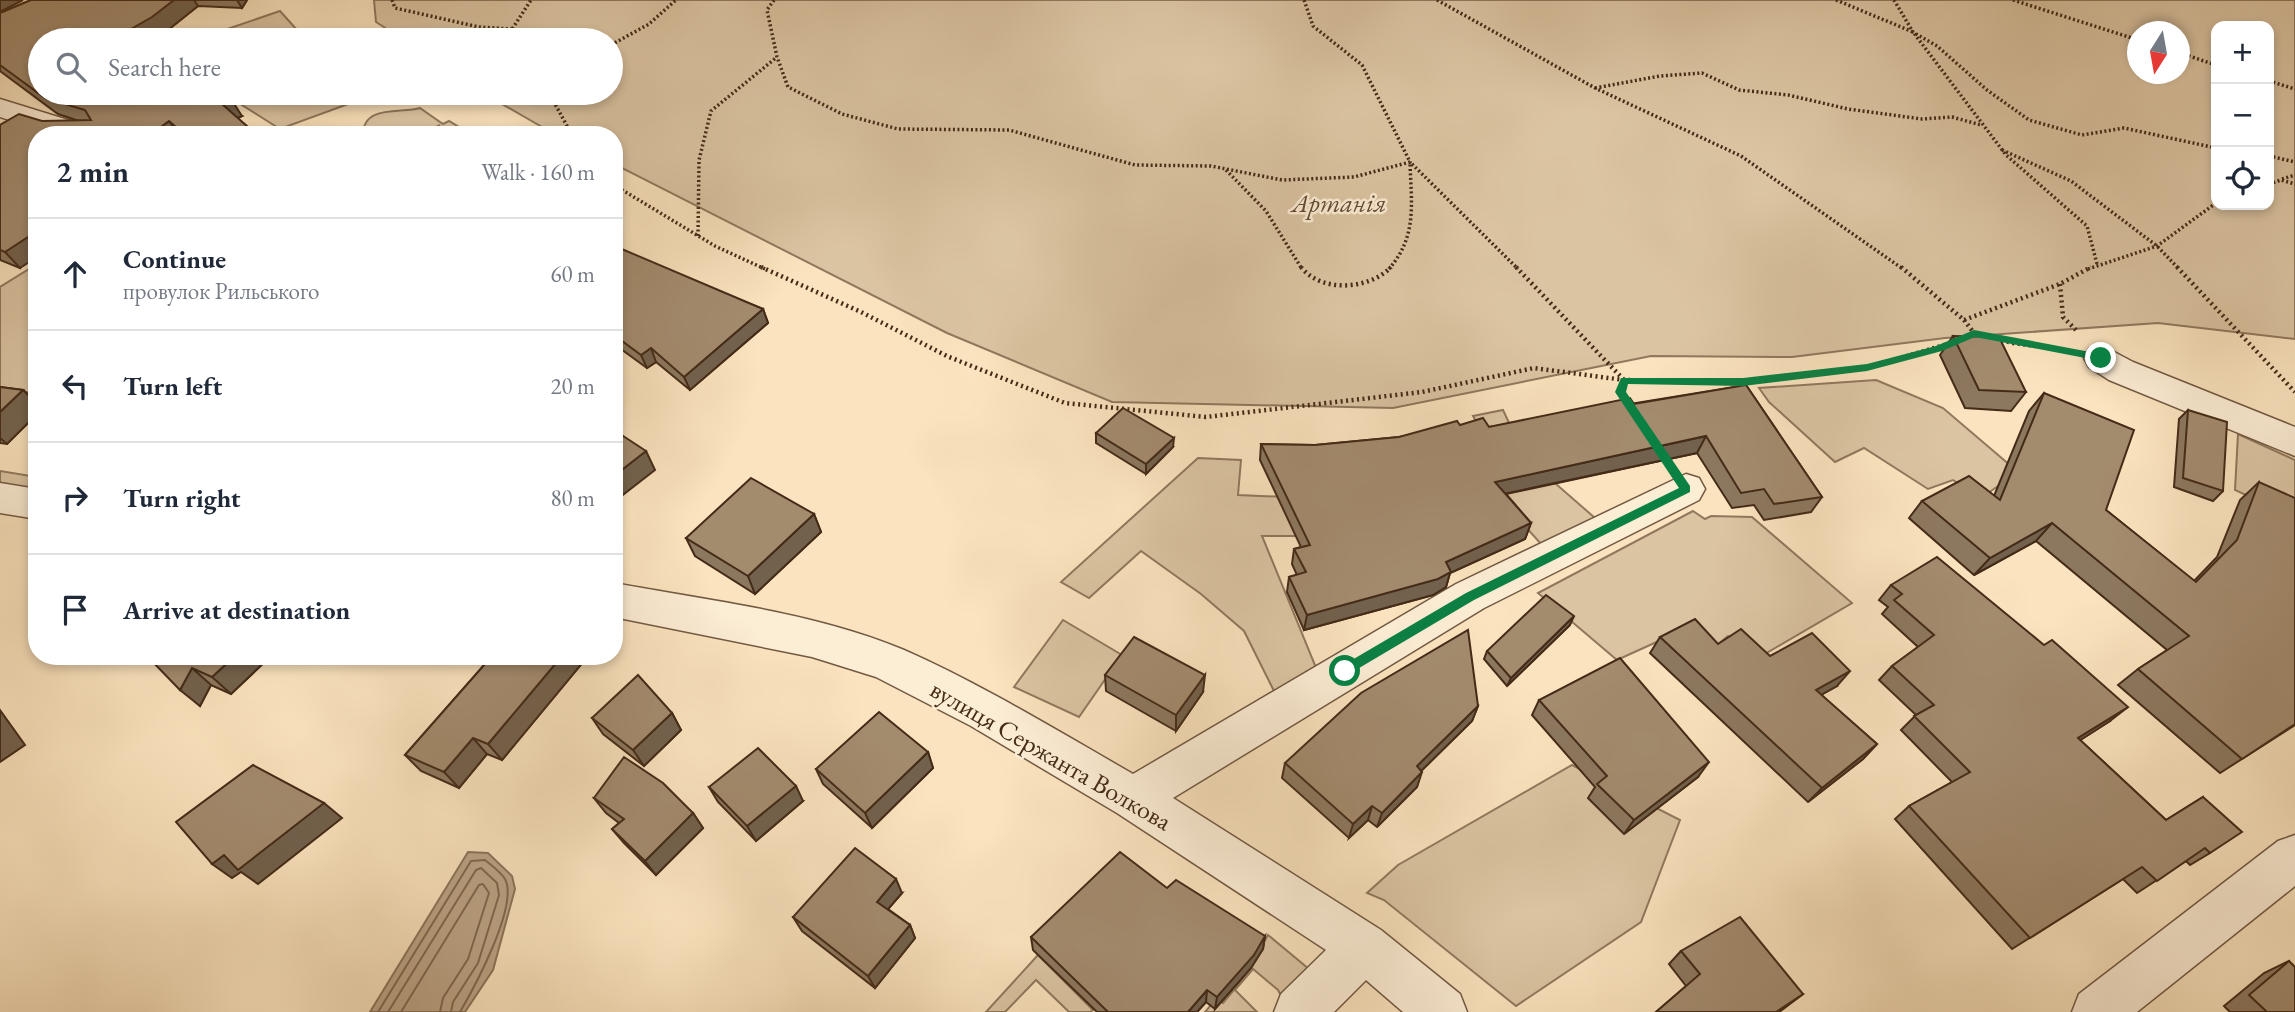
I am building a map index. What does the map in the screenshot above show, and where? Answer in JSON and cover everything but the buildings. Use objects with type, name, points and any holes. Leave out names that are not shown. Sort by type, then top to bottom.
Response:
[{"type":"street","points":[[0,108],[58,126]]},
{"type":"street","points":[[2101,358],[2121,371],[2295,442]]},
{"type":"street","points":[[1133,798],[1470,596],[1686,489]]},
{"type":"street","points":[[0,498],[28,503]]},
{"type":"street","name":"вулиця Сержанта Волкова","points":[[623,602],[812,639],[888,663],[985,712],[1133,798],[1364,947],[1442,1012]]},
{"type":"street","points":[[2097,1012],[2295,857]]},
{"type":"street","points":[[1299,1012],[1364,947]]},
{"type":"path","points":[[392,0],[396,8],[479,27],[495,28]]},
{"type":"path","points":[[512,28],[531,0]]},
{"type":"path","points":[[623,38],[649,24],[676,0]]},
{"type":"path","points":[[774,0],[767,10],[777,57],[788,87],[842,114],[898,129],[1009,130],[1135,165],[1223,168],[1294,179],[1354,177],[1410,162]]},
{"type":"path","points":[[1304,0],[1313,26],[1362,65],[1410,162],[1500,254],[1565,315],[1624,380]]},
{"type":"path","points":[[1437,0],[1595,88],[1741,156],[1889,257],[1964,320],[1974,333]]},
{"type":"path","points":[[1836,0],[1913,32],[1937,46],[1987,90],[2029,120],[2082,135],[2124,128],[2211,147]]},
{"type":"path","points":[[1894,0],[1913,32],[1981,125],[2003,150],[2087,226],[2097,264]]},
{"type":"path","points":[[2014,0],[2127,37]]},
{"type":"path","points":[[698,236],[699,160],[711,111],[777,57]]},
{"type":"path","points":[[2190,57],[2211,63]]},
{"type":"path","points":[[1595,88],[1660,76],[1702,73],[1740,90],[1788,95],[1848,109],[1922,118],[1952,117],[1981,125]]},
{"type":"path","points":[[2274,83],[2295,89]]},
{"type":"path","points":[[556,105],[567,126]]},
{"type":"path","points":[[2003,150],[2071,181],[2157,246],[2214,311],[2295,392]]},
{"type":"path","points":[[2274,157],[2295,162]]},
{"type":"path","points":[[1223,168],[1240,179],[1283,236],[1306,273],[1318,281],[1351,284],[1375,280],[1386,275],[1407,249],[1413,230],[1410,162]]},
{"type":"path","points":[[2274,182],[2295,175]]},
{"type":"path","points":[[2281,180],[2295,184]]},
{"type":"path","points":[[623,190],[698,236],[862,312],[949,357],[1065,403],[1206,417],[1422,392],[1534,368],[1624,380],[1743,382],[1867,368],[1938,349],[1974,333],[2101,358]]},
{"type":"path","points":[[1964,320],[2060,284],[2097,264],[2157,246],[2211,207]]},
{"type":"path","points":[[2060,284],[2063,317],[2101,358]]},
{"type":"path","points":[[1624,380],[1621,392],[1633,411]]},
{"type":"green space","name":"Артанія","points":[[374,0],[2295,0],[2295,339],[2158,323],[1945,338],[1792,357],[1651,356],[1393,408],[1112,402],[947,333],[623,169],[623,126],[540,126],[504,105],[623,105],[623,28],[385,28],[376,22]]},
{"type":"green space","points":[[280,11],[295,28],[230,28]]},
{"type":"green space","points":[[242,105],[345,105],[288,126],[275,126]]},
{"type":"green space","points":[[420,108],[443,124],[449,121],[457,126],[365,126],[376,114]]},
{"type":"green space","points":[[28,270],[28,392],[0,390],[0,287]]},
{"type":"green space","points":[[1876,380],[1943,408],[2018,472],[1981,498],[1953,480],[1928,489],[1864,448],[1835,462],[1769,402],[1759,388]]},
{"type":"green space","points":[[1503,410],[1525,457],[1595,518],[1541,544],[1491,488],[1501,465],[1473,416]]},
{"type":"green space","points":[[2238,434],[2295,460],[2295,518],[2235,490]]},
{"type":"green space","points":[[1198,458],[1241,460],[1238,495],[1379,501],[1390,536],[1262,536],[1317,670],[1275,693],[1244,631],[1201,594],[1141,551],[1089,598],[1061,582]]},
{"type":"green space","points":[[0,471],[28,476],[28,492],[0,487]]},
{"type":"green space","points":[[1693,511],[1705,519],[1711,516],[1752,517],[1852,603],[1758,658],[1728,636],[1712,649],[1683,630],[1617,660],[1538,593]]},
{"type":"green space","points":[[1063,620],[1122,655],[1079,717],[1014,687]]},
{"type":"green space","points":[[1572,765],[1680,820],[1641,922],[1516,1006],[1384,900],[1367,893],[1398,865]]},
{"type":"green space","points":[[1268,935],[1315,974],[1285,1003],[1278,990],[1253,969],[1235,990],[1257,1012],[1205,1012],[1216,999],[1223,1003],[1239,984]]},
{"type":"green space","points":[[1038,955],[1093,1010],[1069,1012],[1036,980],[1005,1012],[986,1012]]},
{"type":"water","points":[[468,852],[488,853],[512,876],[515,889],[493,970],[465,1012],[370,1012]]},
{"type":"route","points":[[1345,671],[1470,596],[1686,489],[1621,392],[1625,386],[1624,380],[1743,382],[1867,368],[1938,349],[1974,333],[2013,343],[2065,349],[2101,358]]}]
